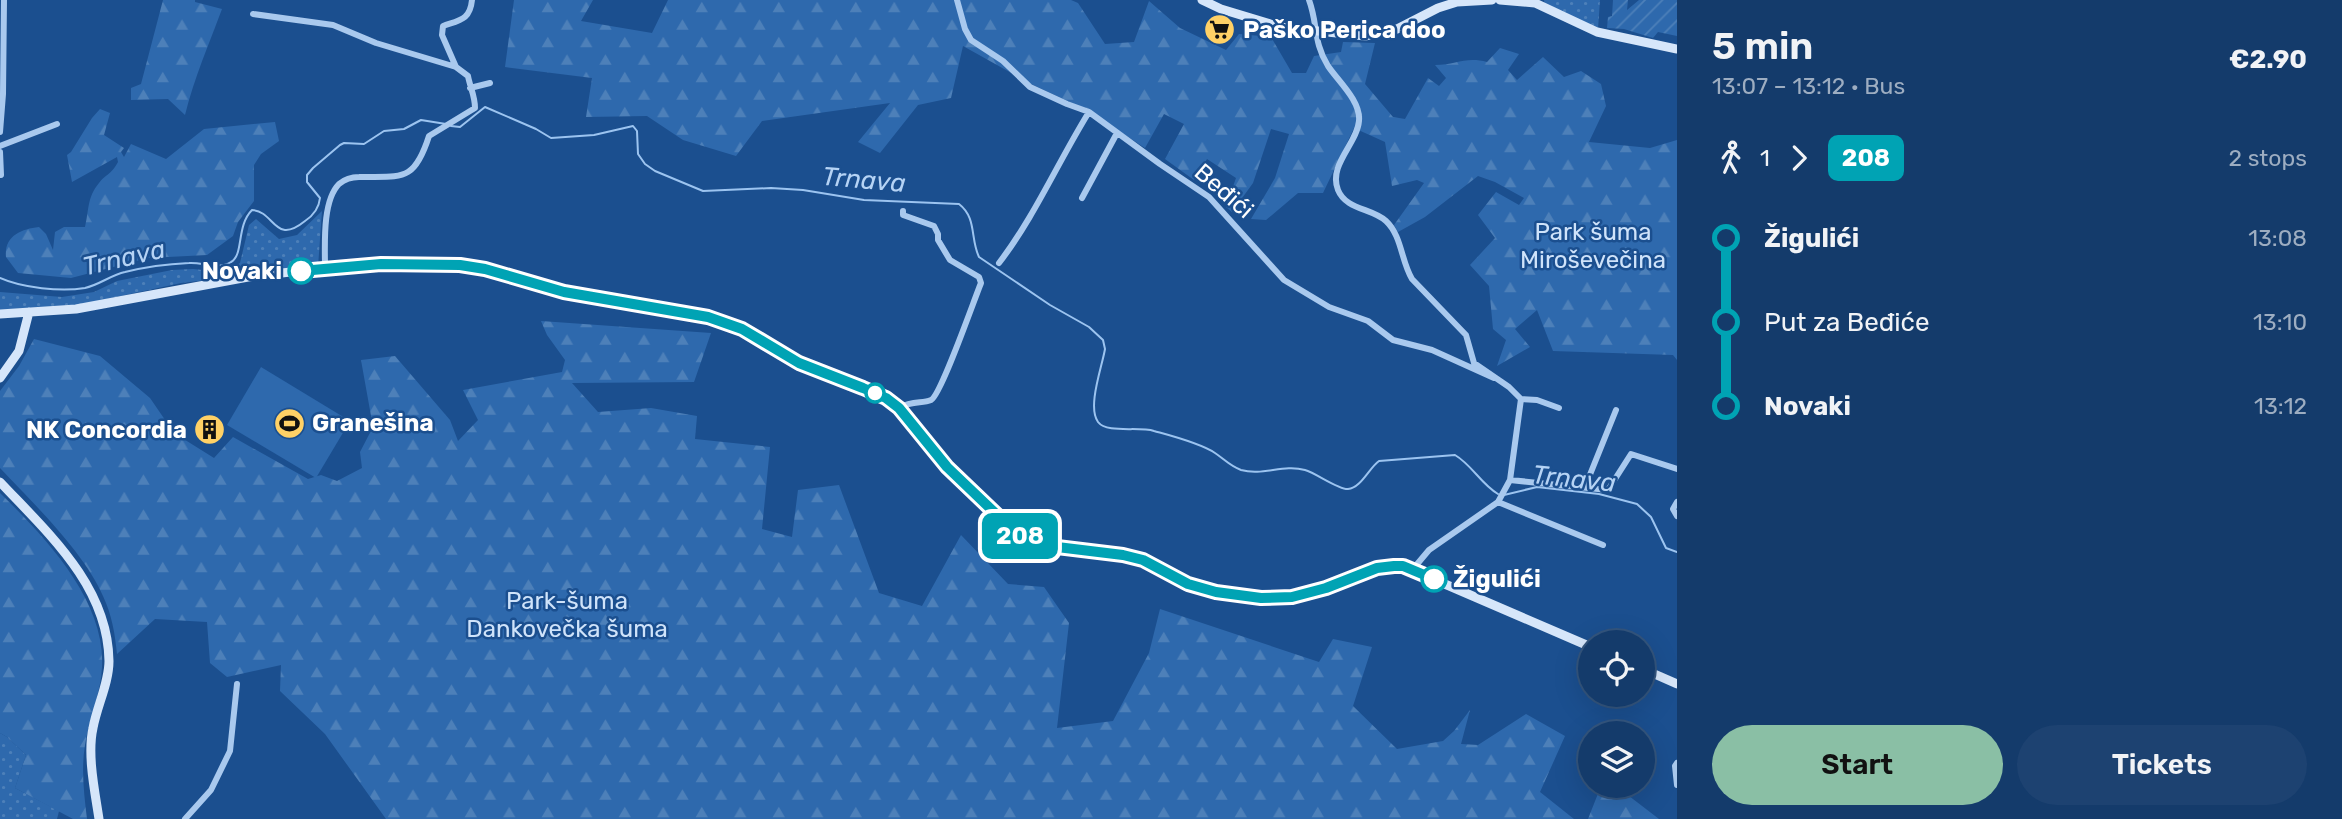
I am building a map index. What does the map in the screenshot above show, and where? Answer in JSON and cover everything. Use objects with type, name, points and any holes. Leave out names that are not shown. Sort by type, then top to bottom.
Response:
[{"type":"main road","points":[[1202,0],[1221,9],[1280,27],[1375,35],[1397,29],[1457,1],[1492,0]]},
{"type":"main road","points":[[1500,0],[1535,3],[1597,32],[1677,49]]},
{"type":"main road","points":[[0,314],[76,309],[248,277],[325,268],[381,264],[460,265],[485,269],[564,292],[708,317],[742,329],[799,363],[886,398],[899,408],[933,452],[1004,524],[1033,542],[1123,555],[1143,560],[1188,584],[1216,592],[1261,598],[1292,597],[1326,588],[1377,568],[1403,566],[1578,641]]},
{"type":"main road","points":[[0,378],[19,351],[29,312]]},
{"type":"main road","points":[[0,482],[56,542],[81,574],[96,601],[107,634],[109,663],[92,731],[92,768],[99,819]]},
{"type":"main road","points":[[1655,674],[1677,684]]},
{"type":"street","points":[[0,132],[4,0]]},
{"type":"street","points":[[456,67],[442,35],[443,26],[464,18],[471,12],[472,0]]},
{"type":"street","name":"Beđići","points":[[957,0],[967,34],[979,47],[1003,61],[1030,87],[1089,112],[1209,197],[1284,280],[1329,307],[1368,321],[1392,340],[1432,350],[1494,379]]},
{"type":"street","points":[[1310,0],[1318,47],[1327,65],[1359,110],[1359,124],[1337,172],[1338,190],[1352,205],[1379,215],[1389,223],[1398,236],[1405,268],[1412,279],[1466,335],[1474,363],[1509,387],[1521,399],[1537,400],[1559,408]]},
{"type":"street","points":[[253,14],[333,25],[376,43],[456,67],[468,76],[475,97],[475,108],[429,136],[425,150],[413,171],[400,176],[351,177],[339,184],[330,201],[326,225],[325,268]]},
{"type":"street","points":[[470,88],[490,83]]},
{"type":"street","points":[[999,263],[1051,182],[1068,145],[1089,112]]},
{"type":"street","points":[[0,146],[57,124]]},
{"type":"street","points":[[1082,198],[1116,133]]},
{"type":"street","points":[[0,152],[1,175]]},
{"type":"street","points":[[899,408],[914,401],[928,401],[935,396],[945,378],[981,283],[979,277],[950,260],[938,240],[934,226],[903,215],[903,211]]},
{"type":"street","points":[[1413,569],[1429,550],[1498,501],[1510,480],[1521,399]]},
{"type":"street","points":[[1585,488],[1616,410]]},
{"type":"street","points":[[1510,480],[1608,490],[1631,454],[1677,469]]},
{"type":"street","points":[[1498,501],[1603,545]]},
{"type":"street","points":[[1677,502],[1673,509],[1677,516]]},
{"type":"street","points":[[185,819],[211,790],[230,751],[237,684]]},
{"type":"street","points":[[1677,763],[1677,785]]},
{"type":"green space","points":[[163,0],[195,0],[222,9],[197,74],[185,115],[168,99],[131,100],[131,88],[141,84]]},
{"type":"green space","name":"Park šuma Miroševečina","points":[[514,0],[593,0],[581,21],[652,33],[668,0],[1071,0],[1078,3],[1105,44],[1134,42],[1149,1],[1180,28],[1226,50],[1239,34],[1271,37],[1292,73],[1306,73],[1314,56],[1341,52],[1343,42],[1375,43],[1365,84],[1393,117],[1405,119],[1428,78],[1439,86],[1446,78],[1435,65],[1467,60],[1487,62],[1500,48],[1519,54],[1508,70],[1517,80],[1543,57],[1564,77],[1581,71],[1601,84],[1606,106],[1589,142],[1650,148],[1677,140],[1677,360],[1673,355],[1553,351],[1537,310],[1515,329],[1530,347],[1497,366],[1506,340],[1493,329],[1489,286],[1470,265],[1495,238],[1478,215],[1496,192],[1519,205],[1524,198],[1478,176],[1425,217],[1398,232],[1394,225],[1424,183],[1417,180],[1392,186],[1385,142],[1354,128],[1323,193],[1298,193],[1266,220],[1251,219],[1275,178],[1289,134],[1271,129],[1253,183],[1232,212],[1226,207],[1236,178],[1207,159],[1194,180],[1165,159],[1184,124],[1164,114],[1145,148],[1087,110],[1031,84],[963,46],[951,98],[918,105],[880,153],[858,142],[890,103],[762,121],[736,156],[683,140],[647,116],[586,117],[592,78],[505,67]]},
{"type":"green space","points":[[1544,0],[1600,0],[1598,29],[1545,5]]},
{"type":"green space","points":[[1613,0],[1628,0],[1627,10],[1639,0],[1677,0],[1677,36],[1658,32],[1653,38],[1624,29],[1607,28],[1608,17],[1612,16]]},
{"type":"green space","points":[[100,109],[110,113],[104,135],[124,148],[121,152],[124,157],[131,144],[166,159],[204,129],[275,122],[279,141],[261,154],[254,165],[254,201],[238,222],[233,236],[207,255],[148,258],[71,278],[18,273],[6,257],[11,239],[20,232],[39,227],[46,234],[53,250],[55,232],[64,227],[85,227],[92,194],[118,162],[117,157],[72,182],[67,155]]},
{"type":"green space","points":[[322,211],[318,267],[181,283],[79,305],[0,311],[0,292],[62,297],[94,292],[117,281],[172,270],[223,272],[240,263],[249,225],[256,219],[279,239],[297,235]]},
{"type":"green space","name":"Park-šuma Dankovečka šuma","points":[[541,321],[711,333],[694,382],[572,383],[598,412],[651,408],[697,416],[695,439],[770,447],[762,529],[792,537],[798,490],[839,485],[879,593],[922,606],[961,535],[1008,584],[1044,587],[1069,623],[1057,728],[1113,721],[1149,653],[1160,609],[1319,662],[1333,639],[1372,647],[1353,706],[1397,749],[1443,741],[1470,710],[1461,744],[1478,745],[1526,714],[1565,736],[1540,792],[1574,819],[386,819],[325,734],[280,691],[281,665],[227,677],[210,663],[207,622],[155,619],[117,654],[109,610],[84,562],[0,468],[0,391],[19,366],[34,339],[100,356],[150,398],[174,433],[214,458],[233,437],[308,479],[321,475],[337,481],[362,468],[360,452],[373,427],[361,360],[395,356],[450,420],[458,441],[478,420],[463,390],[562,372],[565,360],[547,335]]},
{"type":"green space","name":"Granešina","points":[[261,367],[350,421],[316,478],[227,425]]},
{"type":"green space","points":[[0,493],[53,549],[69,571],[94,618],[101,642],[101,677],[84,754],[83,782],[87,819],[73,819],[15,788],[26,755],[0,733]]},
{"type":"green space","points":[[0,733],[26,755],[15,788],[59,811],[57,819],[0,819]]},
{"type":"green space","points":[[1596,798],[1632,798],[1659,819],[1588,819]]},
{"type":"waterway","name":"Trnava","points":[[451,126],[460,127],[485,107],[551,138],[594,135],[633,126],[637,131],[638,154],[645,164],[655,171],[703,191],[771,188],[803,190],[864,200],[959,204],[971,222],[979,257],[1050,305],[1089,327],[1103,340],[1105,349],[1094,407],[1095,415],[1102,426],[1148,430],[1186,440],[1209,449],[1241,470],[1305,470],[1348,489],[1361,482],[1379,461],[1455,455],[1498,494]]},
{"type":"waterway","name":"Trnava","points":[[0,278],[30,287],[75,289],[90,287],[120,273],[149,267],[189,263],[216,266],[226,264],[238,253],[244,224],[252,210],[260,212],[281,229],[287,230],[295,228],[311,216],[320,198],[307,182],[307,175],[340,145],[364,144],[384,131],[404,129],[421,120],[446,124]]},
{"type":"waterway","name":"Trnava","points":[[1504,495],[1537,487],[1599,494],[1637,504],[1651,517],[1666,548],[1677,552]]},
{"type":"bus line","name":"208","points":[[301,271],[381,264],[460,265],[485,269],[564,292],[708,317],[742,329],[799,363],[886,398],[912,421],[947,467],[1017,534],[1049,546],[1143,560],[1161,572],[1188,584],[1216,592],[1261,598],[1292,597],[1326,588],[1377,568],[1394,566],[1413,569],[1434,579]]},
{"type":"place","name":"Paško Perica doo","points":[[1220,30]]},
{"type":"place","name":"Novaki","points":[[301,271]]},
{"type":"place","name":"Granešina","points":[[289,423]]},
{"type":"place","name":"NK Concordia","points":[[210,430]]},
{"type":"place","name":"Žigulići","points":[[1434,579]]}]
